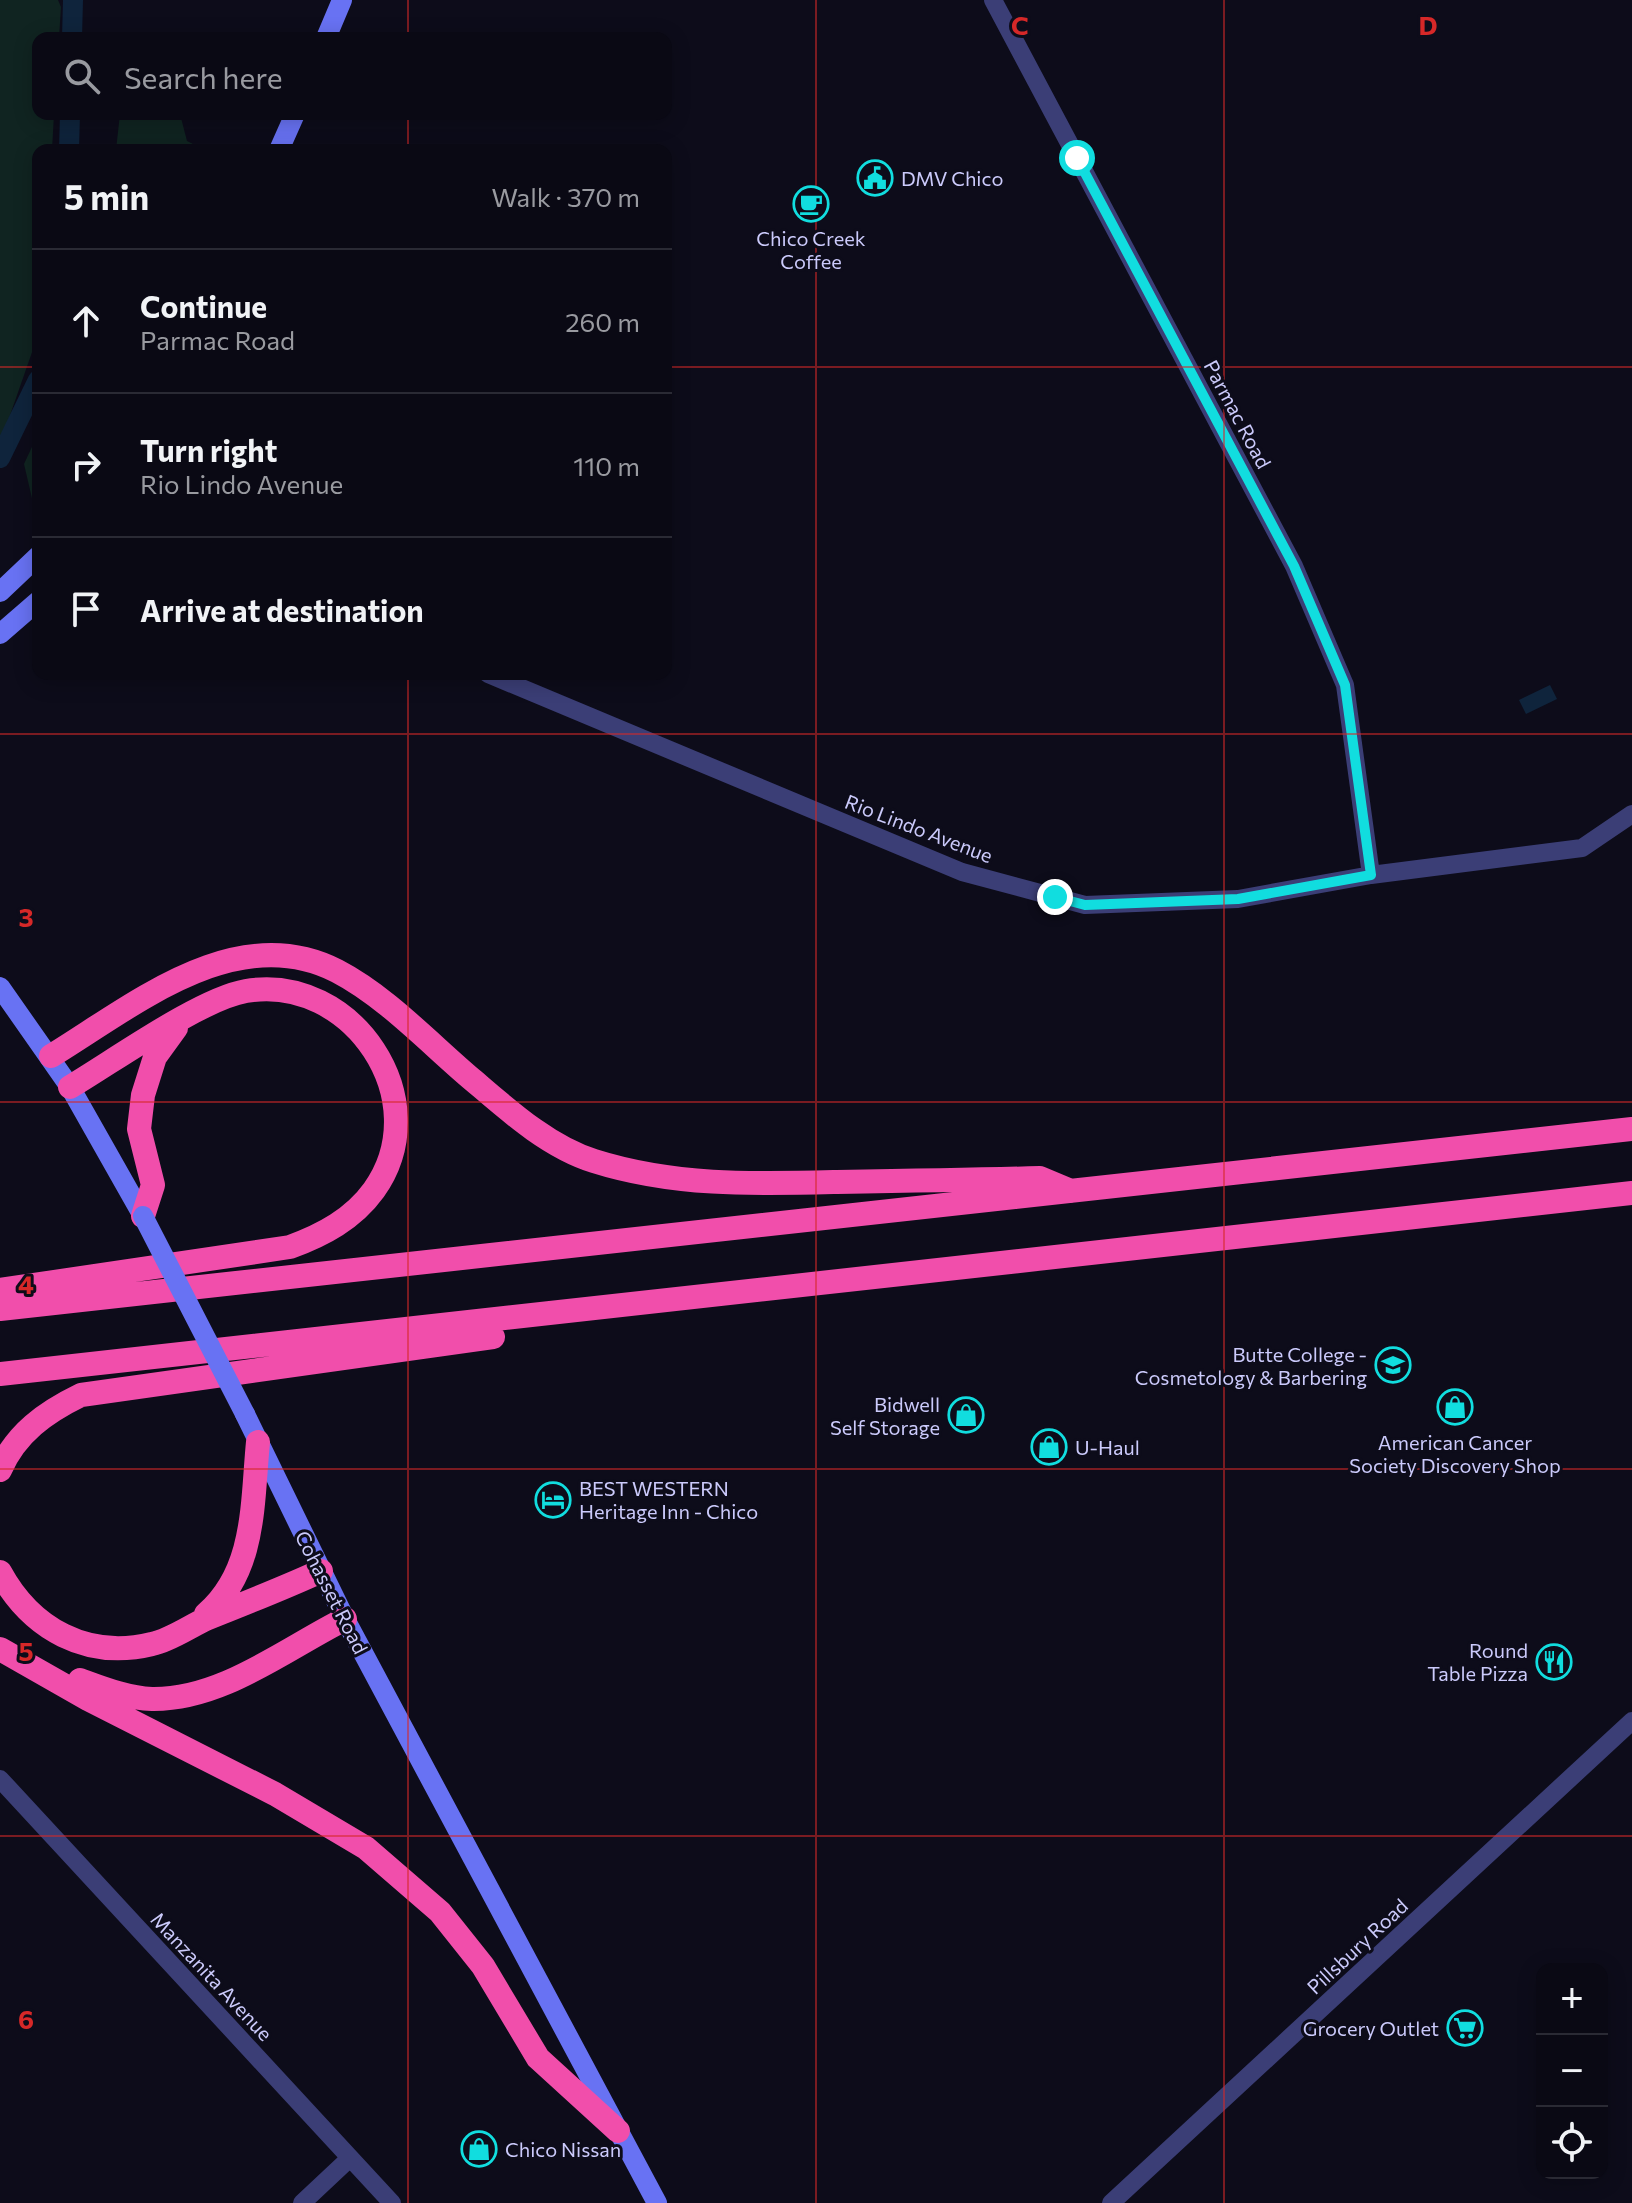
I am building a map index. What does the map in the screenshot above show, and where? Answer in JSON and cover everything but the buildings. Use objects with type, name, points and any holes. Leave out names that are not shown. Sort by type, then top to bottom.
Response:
[{"type":"highway","points":[[51,1056],[162,988],[212,964],[256,955],[301,956],[338,972],[362,988],[502,1105],[546,1137],[591,1161],[674,1181],[744,1184],[1040,1178],[1073,1192]]},
{"type":"highway","points":[[0,1290],[290,1247],[333,1228],[374,1189],[391,1154],[396,1108],[387,1073],[376,1053],[343,1013],[309,995],[270,988],[243,991],[207,1005],[70,1087]]},
{"type":"highway","points":[[143,1216],[153,1185],[139,1129],[143,1095],[155,1057],[182,1020]]},
{"type":"highway","points":[[0,1309],[1632,1129]]},
{"type":"highway","points":[[0,1374],[1632,1193]]},
{"type":"highway","points":[[0,1470],[27,1429],[51,1410],[81,1395],[508,1335],[577,1312]]},
{"type":"highway","points":[[195,1623],[220,1602],[238,1577],[246,1552],[258,1442]]},
{"type":"highway","points":[[0,1572],[14,1598],[36,1621],[65,1638],[94,1647],[122,1649],[155,1644],[195,1623],[321,1571]]},
{"type":"highway","points":[[0,1638],[68,1676],[112,1692],[152,1699],[202,1692],[217,1686],[345,1619]]},
{"type":"highway","points":[[0,1649],[88,1699],[275,1794],[366,1848],[440,1912],[483,1966],[538,2058],[618,2131]]},
{"type":"main road","points":[[329,32],[342,0]]},
{"type":"main road","points":[[282,144],[292,120]]},
{"type":"main road","points":[[0,592],[32,562]]},
{"type":"main road","points":[[0,634],[32,606]]},
{"type":"main road","name":"Cohasset Road","points":[[0,987],[51,1056],[143,1216],[245,1414],[345,1619],[657,2203]]},
{"type":"street","name":"Parmac Road","points":[[993,0],[1294,566],[1345,685],[1371,875]]},
{"type":"street","name":"Rio Lindo Avenue","points":[[502,680],[962,872],[1085,905],[1238,899],[1371,875],[1582,848],[1632,814]]},
{"type":"street","name":"Pillsbury Road","points":[[1111,2203],[1632,1721]]},
{"type":"street","name":"Manzanita Avenue","points":[[0,1779],[392,2203]]},
{"type":"street","points":[[302,2203],[350,2158]]},
{"type":"green space","points":[[0,0],[58,0],[61,7],[59,32],[32,32],[32,120],[54,120],[52,144],[32,144],[32,352],[0,444]]},
{"type":"green space","points":[[119,120],[182,120],[187,141],[193,144],[117,144]]},
{"type":"green space","points":[[32,447],[32,498],[24,464]]},
{"type":"water","points":[[1550,685],[1557,699],[1526,714],[1519,700]]},
{"type":"waterway","points":[[72,32],[73,0]]},
{"type":"waterway","points":[[69,144],[70,120]]},
{"type":"waterway","points":[[0,458],[32,392]]},
{"type":"place","name":"DMV Chico","points":[[875,178]]},
{"type":"place","name":"Chico Creek Coffee","points":[[811,204]]},
{"type":"place","name":"Butte College - Cosmetology & Barbering","points":[[1393,1365]]},
{"type":"place","name":"American Cancer Society Discovery Shop","points":[[1455,1407]]},
{"type":"place","name":"Bidwell Self Storage","points":[[966,1415]]},
{"type":"place","name":"U-Haul","points":[[1049,1447]]},
{"type":"place","name":"BEST WESTERN Heritage Inn - Chico","points":[[553,1500]]},
{"type":"place","name":"Round Table Pizza","points":[[1554,1662]]},
{"type":"place","name":"Grocery Outlet","points":[[1465,2028]]},
{"type":"place","name":"Chico Nissan","points":[[479,2149]]},
{"type":"route","points":[[1055,897],[1085,905],[1238,899],[1371,875],[1349,738],[1345,685],[1294,566],[1077,158]]}]
